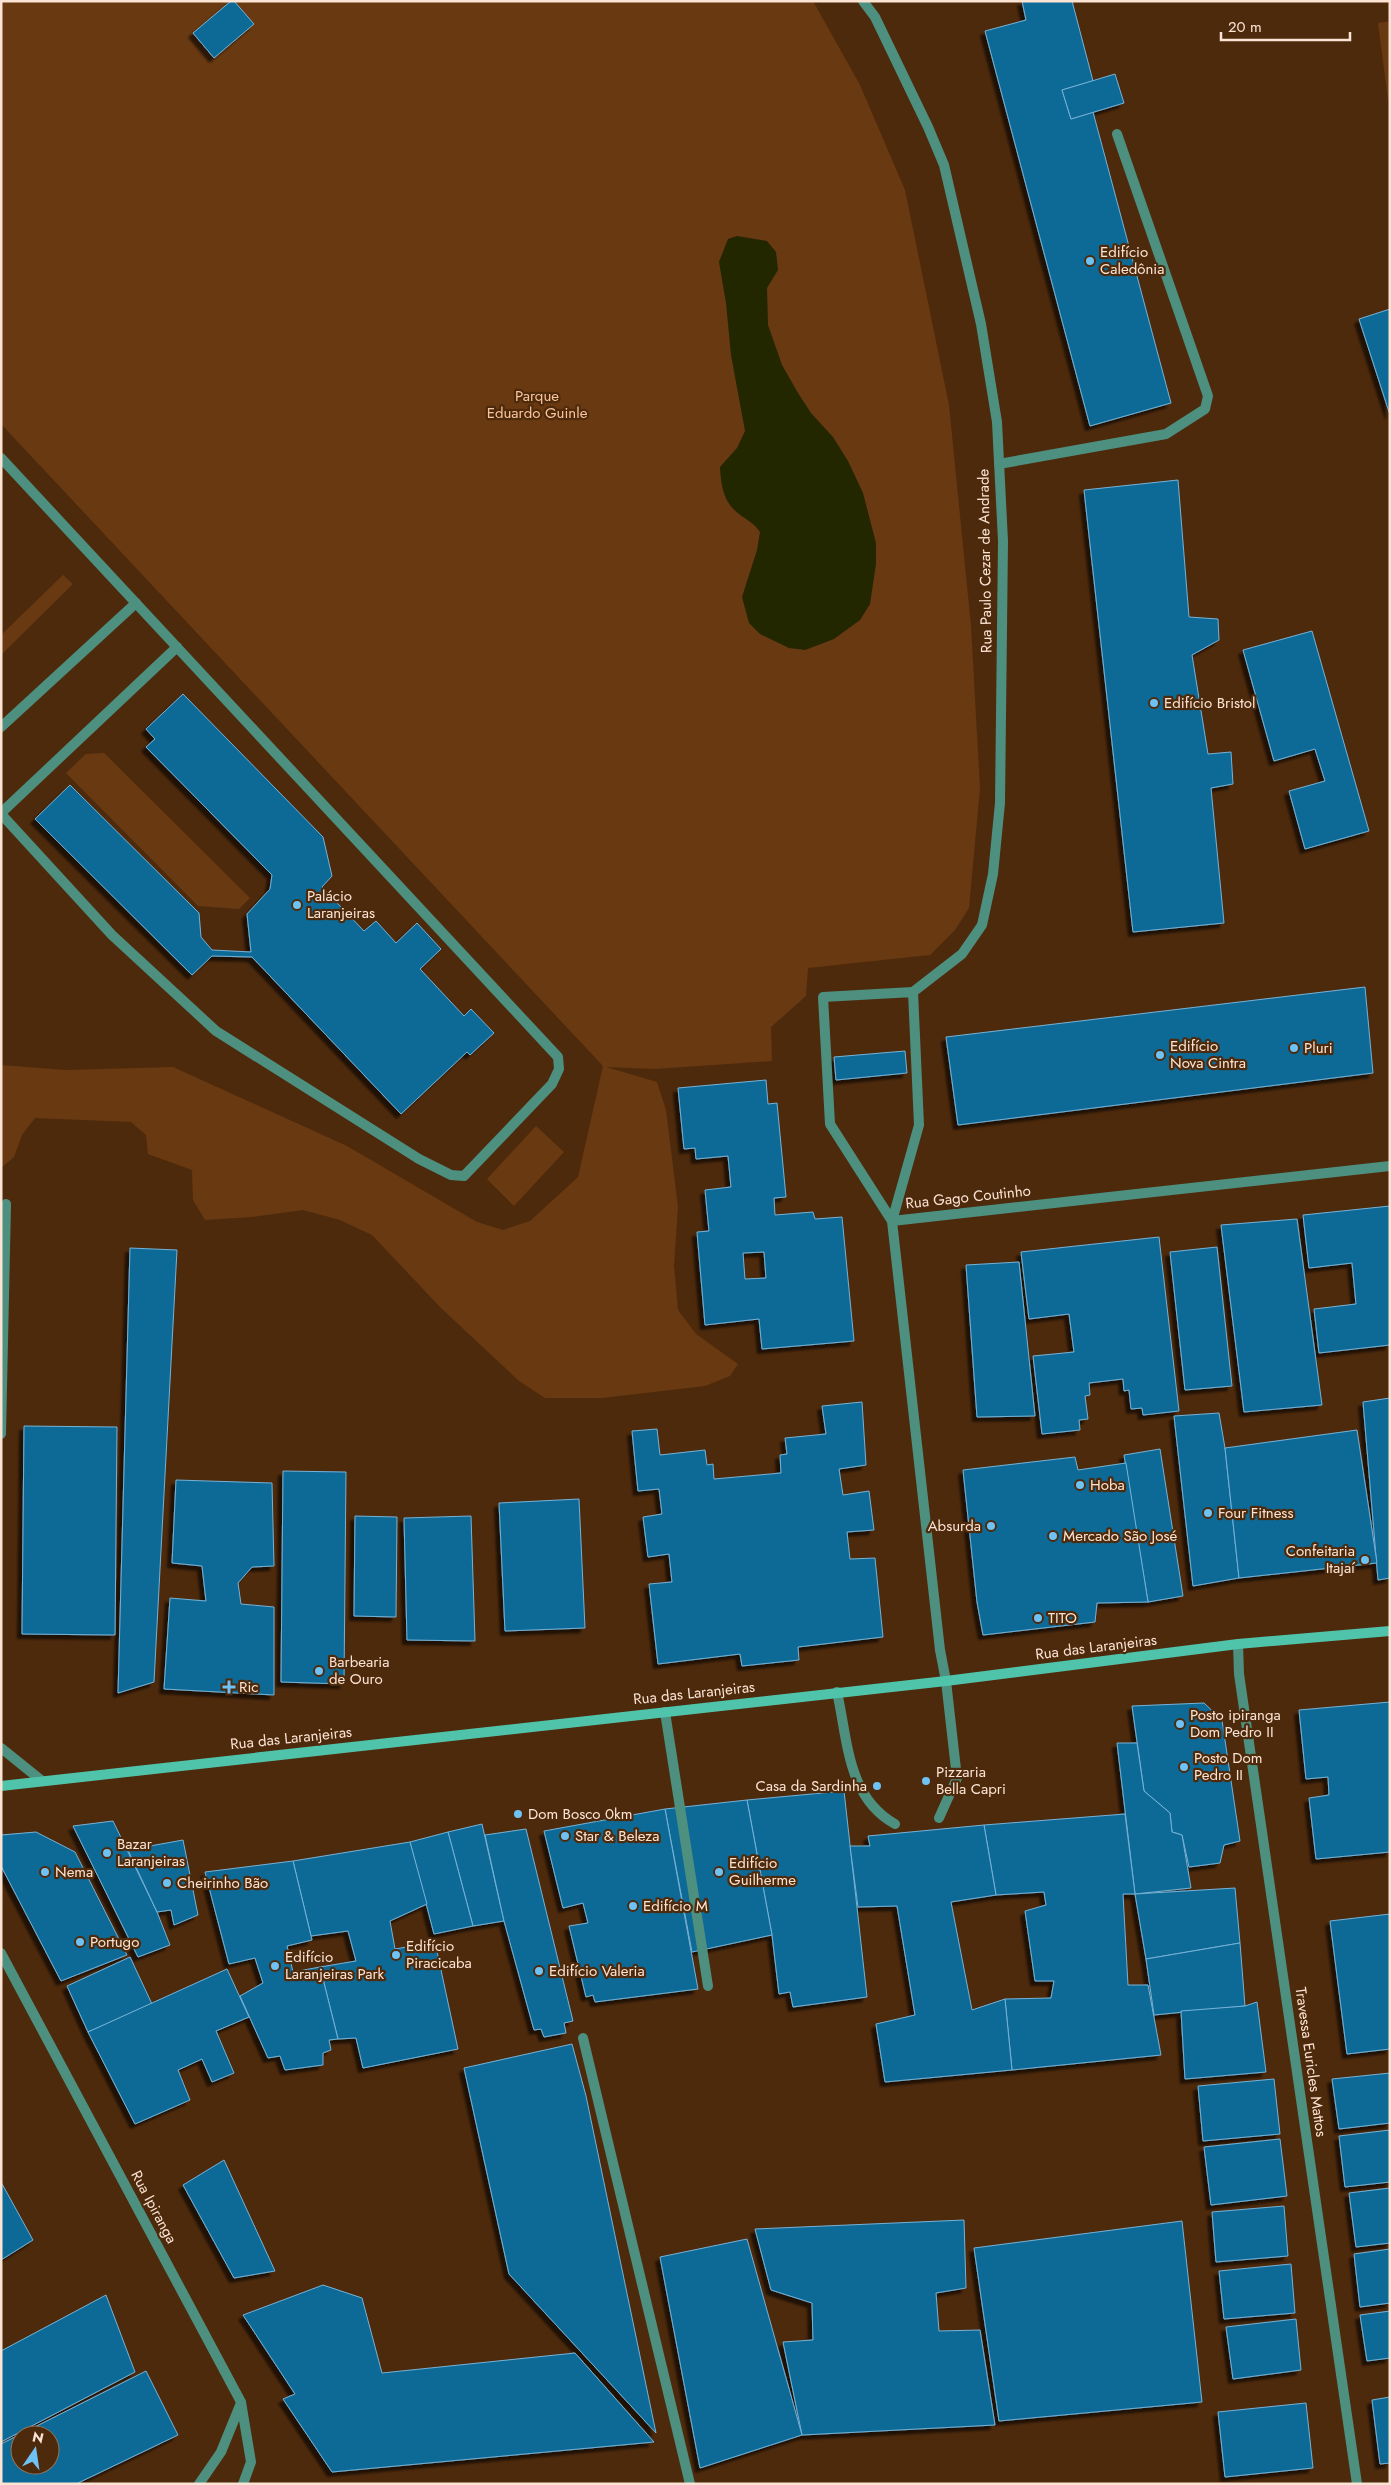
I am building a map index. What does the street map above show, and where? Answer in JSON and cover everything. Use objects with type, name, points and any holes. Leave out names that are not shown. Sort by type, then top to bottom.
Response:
[{"type":"main road","name":"Rua das Laranjeiras","points":[[1,1786],[946,1681],[1238,1644],[1390,1631]]},
{"type":"street","name":"Rua Paulo Cezar de Andrade","points":[[863,1],[879,25],[944,165],[981,324],[996,422],[1003,540],[1000,802],[994,874],[982,925],[962,954],[912,992]]},
{"type":"street","points":[[999,464],[1166,434],[1205,410],[1208,396],[1117,134]]},
{"type":"street","points":[[1,458],[177,647],[558,1057],[559,1069],[552,1084],[464,1176],[451,1175],[419,1159],[216,1030],[112,935],[1,814],[177,647]]},
{"type":"street","points":[[1,727],[136,603]]},
{"type":"street","points":[[912,992],[919,1124],[892,1221],[830,1124],[823,997],[912,992]]},
{"type":"street","name":"Rua Gago Coutinho","points":[[939,1818],[957,1778],[946,1681],[940,1650],[892,1221],[1390,1166]]},
{"type":"street","points":[[1,1434],[6,1204]]},
{"type":"street","name":"Travessa Euricles Mattos","points":[[1238,1644],[1239,1674],[1357,2484]]},
{"type":"street","points":[[837,1692],[852,1772],[866,1799],[880,1816],[895,1824]]},
{"type":"street","points":[[665,1712],[708,1986]]},
{"type":"street","points":[[1,1748],[42,1781]]},
{"type":"street","name":"Rua Ipiranga","points":[[1,1953],[241,2402],[251,2462],[243,2484]]},
{"type":"street","points":[[583,2038],[690,2484]]},
{"type":"street","points":[[199,2484],[221,2452],[241,2402]]},
{"type":"green space","name":"Parque Eduardo Guinle","points":[[1,1],[813,1],[860,85],[905,190],[949,405],[971,626],[980,788],[969,908],[955,930],[930,955],[808,968],[806,996],[771,1027],[772,1061],[655,1069],[606,1067],[657,1082],[666,1110],[678,1207],[674,1265],[678,1310],[696,1334],[738,1364],[730,1376],[705,1386],[602,1398],[545,1398],[519,1381],[441,1308],[372,1235],[340,1220],[303,1210],[252,1217],[205,1220],[193,1200],[192,1170],[148,1154],[146,1135],[131,1122],[35,1118],[22,1135],[14,1157],[1,1168],[1,1065],[65,1070],[173,1067],[347,1146],[477,1222],[503,1230],[530,1221],[578,1177],[603,1066],[1,424]]},
{"type":"green space","points":[[1390,21],[1390,100],[1388,100],[1378,23]]},
{"type":"green space","points":[[63,575],[73,584],[1,655],[1,635]]},
{"type":"green space","points":[[104,753],[250,898],[239,909],[198,906],[66,773],[86,754]]},
{"type":"green space","points":[[536,1126],[564,1152],[514,1206],[487,1179]]},
{"type":"shaded area","points":[[737,236],[767,241],[776,252],[778,270],[767,288],[768,325],[782,365],[798,393],[811,413],[833,437],[848,461],[863,493],[876,543],[876,564],[870,604],[860,620],[834,639],[805,650],[789,648],[760,634],[749,623],[742,597],[757,550],[760,532],[729,504],[721,480],[720,467],[737,448],[745,431],[731,355],[726,303],[719,262],[728,239]]},
{"type":"building","points":[[231,1],[234,1],[254,24],[214,58],[193,33]]},
{"type":"building","name":"Edifício Caledônia","points":[[1022,1],[1072,1],[1093,81],[1062,90],[1071,119],[1093,112],[1171,403],[1090,426],[985,31],[1026,20]]},
{"type":"building","points":[[1115,74],[1124,103],[1071,119],[1062,90]]},
{"type":"building","points":[[1390,309],[1390,415],[1359,319]]},
{"type":"building","name":"Edifício Bristol","points":[[1178,480],[1189,617],[1218,619],[1219,640],[1192,655],[1208,754],[1231,752],[1233,784],[1211,788],[1224,923],[1133,932],[1084,490]]},
{"type":"building","points":[[1312,631],[1369,831],[1305,849],[1289,791],[1325,781],[1315,749],[1274,761],[1243,650]]},
{"type":"building","name":"Palácio Laranjeiras","points":[[183,694],[323,837],[332,876],[322,887],[364,931],[376,921],[396,943],[417,923],[441,949],[420,969],[464,1016],[471,1009],[494,1033],[470,1055],[467,1052],[401,1114],[252,957],[212,956],[192,975],[35,819],[70,785],[199,913],[201,937],[212,950],[251,952],[247,914],[270,889],[272,875],[146,747],[155,739],[146,729]]},
{"type":"building","name":"Edifício Nova Cintra","points":[[1365,987],[1373,1073],[958,1125],[946,1037]]},
{"type":"building","points":[[905,1051],[907,1073],[836,1080],[834,1057]]},
{"type":"building","points":[[766,1080],[768,1104],[777,1103],[786,1197],[774,1198],[775,1215],[813,1212],[815,1219],[842,1217],[854,1341],[762,1349],[759,1319],[705,1325],[697,1232],[709,1231],[705,1190],[731,1187],[728,1156],[696,1159],[695,1148],[684,1149],[678,1088]],"holes":[[[764,1252],[766,1278],[745,1279],[743,1253]]]},
{"type":"building","points":[[1390,1206],[1390,1345],[1319,1353],[1314,1309],[1356,1304],[1352,1263],[1309,1268],[1303,1215]]},
{"type":"building","points":[[1297,1219],[1322,1405],[1244,1412],[1221,1225]]},
{"type":"building","points":[[1159,1237],[1179,1411],[1143,1415],[1142,1408],[1131,1409],[1129,1390],[1124,1391],[1123,1379],[1089,1383],[1090,1395],[1085,1396],[1088,1419],[1079,1420],[1080,1430],[1042,1434],[1033,1356],[1074,1352],[1069,1314],[1029,1319],[1021,1252]]},
{"type":"building","points":[[1217,1247],[1232,1386],[1185,1390],[1170,1252]]},
{"type":"building","points":[[130,1248],[177,1250],[154,1682],[118,1693]]},
{"type":"building","points":[[1019,1262],[1035,1416],[977,1417],[966,1265]]},
{"type":"building","points":[[1390,1398],[1390,1578],[1378,1580],[1363,1402]]},
{"type":"building","points":[[862,1402],[866,1465],[839,1469],[843,1495],[869,1491],[874,1530],[847,1532],[850,1559],[875,1558],[883,1637],[798,1647],[799,1660],[742,1666],[740,1654],[658,1664],[649,1584],[672,1582],[669,1554],[648,1557],[643,1517],[662,1514],[659,1489],[638,1491],[632,1431],[657,1429],[660,1455],[705,1450],[707,1465],[713,1464],[714,1479],[781,1473],[780,1455],[787,1454],[785,1438],[826,1434],[822,1406]]},
{"type":"building","name":"Four Fitness","points":[[1219,1413],[1225,1448],[1239,1578],[1193,1586],[1174,1416]]},
{"type":"building","points":[[24,1426],[117,1427],[115,1635],[22,1634]]},
{"type":"building","points":[[1357,1430],[1377,1563],[1239,1578],[1225,1448]]},
{"type":"building","points":[[1160,1449],[1183,1596],[1148,1602],[1124,1455]]},
{"type":"building","name":"Mercado São José","points":[[1075,1457],[1078,1470],[1126,1463],[1148,1602],[1097,1603],[1095,1622],[983,1635],[977,1602],[963,1470]]},
{"type":"building","points":[[283,1471],[346,1472],[344,1684],[281,1682]]},
{"type":"building","points":[[176,1480],[272,1483],[274,1566],[252,1567],[238,1583],[241,1604],[274,1607],[274,1695],[164,1689],[170,1598],[206,1601],[202,1566],[172,1563]]},
{"type":"building","points":[[579,1499],[585,1628],[505,1631],[499,1503]]},
{"type":"building","points":[[355,1516],[397,1517],[396,1617],[354,1616]]},
{"type":"building","points":[[471,1516],[475,1641],[407,1640],[404,1518]]},
{"type":"building","points":[[1390,1702],[1390,1852],[1316,1859],[1309,1798],[1329,1795],[1328,1777],[1306,1779],[1299,1710]]},
{"type":"building","name":"Posto Dom Pedro II","points":[[1204,1703],[1222,1720],[1240,1841],[1224,1845],[1220,1863],[1189,1867],[1182,1835],[1172,1832],[1170,1813],[1144,1791],[1132,1706]]},
{"type":"building","points":[[1117,1743],[1137,1743],[1144,1791],[1170,1813],[1172,1832],[1182,1835],[1191,1888],[1135,1894]]},
{"type":"building","points":[[844,1791],[867,1997],[793,2007],[790,1992],[779,1994],[772,1935],[747,1800]]},
{"type":"building","name":"Edifício Guilherme","points":[[747,1800],[772,1935],[692,1952],[665,1809]]},
{"type":"building","name":"Edifício M","points":[[665,1809],[698,1989],[595,2002],[593,1995],[586,1997],[569,1926],[588,1923],[583,1903],[563,1908],[544,1831]]},
{"type":"building","points":[[1125,1814],[1135,1894],[1123,1894],[1128,1985],[1148,1985],[1161,2055],[1012,2070],[1005,1999],[1051,1998],[1054,1981],[1035,1981],[1025,1911],[1046,1905],[1044,1892],[996,1895],[984,1825]]},
{"type":"building","points":[[113,1821],[157,1912],[170,1945],[138,1957],[73,1826]]},
{"type":"building","points":[[482,1824],[504,1921],[473,1926],[448,1832]]},
{"type":"building","points":[[984,1825],[996,1895],[951,1902],[972,2010],[1005,1999],[1012,2070],[885,2082],[876,2024],[915,2015],[897,1906],[858,1907],[850,1846],[870,1846],[868,1836]]},
{"type":"building","name":"Edifício Valeria","points":[[526,1829],[573,2021],[564,2023],[566,2033],[544,2037],[541,2029],[534,2030],[504,1921],[485,1835]]},
{"type":"building","points":[[36,1832],[75,1852],[127,1955],[61,1981],[1,1866],[1,1835]]},
{"type":"building","points":[[448,1832],[473,1926],[434,1934],[410,1842]]},
{"type":"building","points":[[183,1840],[198,1915],[174,1925],[171,1910],[157,1912],[128,1850]]},
{"type":"building","name":"Edifício Piracicaba","points":[[410,1842],[427,1904],[390,1921],[395,1949],[435,1942],[458,2049],[363,2068],[356,2038],[338,2039],[320,1967],[356,1961],[348,1931],[311,1936],[293,1861]]},
{"type":"building","name":"Edifício Laranjeiras Park","points":[[293,1861],[312,1940],[287,1946],[293,1972],[320,1967],[338,2039],[329,2040],[331,2050],[323,2053],[323,2065],[285,2070],[280,2056],[268,2058],[240,1996],[263,1983],[255,1958],[229,1964],[205,1872]]},
{"type":"building","points":[[1235,1888],[1240,1943],[1146,1959],[1135,1894]]},
{"type":"building","points":[[1390,1914],[1390,2049],[1347,2054],[1330,1921]]},
{"type":"building","points":[[1240,1943],[1245,2006],[1154,2015],[1146,1959]]},
{"type":"building","points":[[130,1957],[152,2004],[88,2032],[67,1986]]},
{"type":"building","points":[[227,1969],[249,2017],[216,2031],[234,2073],[212,2082],[202,2059],[178,2070],[190,2100],[135,2124],[88,2032]]},
{"type":"building","points":[[1257,2002],[1266,2072],[1185,2079],[1181,2011],[1245,2006]]},
{"type":"building","points":[[572,2044],[586,2096],[656,2433],[509,2274],[464,2068]]},
{"type":"building","points":[[1390,2073],[1390,2123],[1339,2129],[1332,2079]]},
{"type":"building","points":[[1274,2079],[1280,2134],[1203,2141],[1198,2086]]},
{"type":"building","points":[[1390,2130],[1390,2182],[1345,2187],[1339,2136]]},
{"type":"building","points":[[1280,2139],[1287,2196],[1211,2205],[1204,2147]]},
{"type":"building","points":[[224,2160],[275,2271],[234,2278],[183,2185]]},
{"type":"building","points":[[1,2182],[33,2240],[1,2260]]},
{"type":"building","points":[[1390,2188],[1390,2243],[1356,2247],[1349,2193]]},
{"type":"building","points":[[1284,2206],[1288,2256],[1216,2262],[1212,2212]]},
{"type":"building","points":[[964,2220],[966,2288],[936,2293],[939,2331],[980,2330],[995,2425],[802,2435],[783,2342],[813,2340],[812,2303],[771,2290],[755,2229]]},
{"type":"building","points":[[1182,2221],[1202,2402],[999,2421],[974,2248]]},
{"type":"building","points":[[747,2239],[802,2435],[700,2468],[660,2257]]},
{"type":"building","points":[[1390,2249],[1390,2303],[1360,2307],[1354,2254]]},
{"type":"building","points":[[1291,2264],[1295,2313],[1224,2319],[1219,2271]]},
{"type":"building","points":[[323,2285],[362,2298],[382,2373],[575,2353],[654,2442],[332,2472],[283,2399],[295,2394],[243,2315]]},
{"type":"building","points":[[106,2295],[135,2372],[34,2425],[10,2425],[10,2437],[1,2442],[1,2351]]},
{"type":"building","points":[[1390,2311],[1390,2358],[1367,2361],[1360,2315]]},
{"type":"building","points":[[1296,2319],[1301,2370],[1233,2379],[1226,2327]]},
{"type":"building","points":[[146,2371],[178,2435],[76,2484],[1,2484],[1,2444],[10,2439],[10,2475],[60,2475],[60,2425],[39,2425]]},
{"type":"building","points":[[1390,2397],[1390,2463],[1380,2464],[1372,2400]]},
{"type":"building","points":[[1306,2403],[1313,2468],[1225,2477],[1218,2412]]},
{"type":"place","name":"Edifício Caledônia","points":[[1090,261]]},
{"type":"place","name":"Edifício Bristol","points":[[1154,703]]},
{"type":"place","name":"Palácio Laranjeiras","points":[[297,905]]},
{"type":"place","name":"Pluri","points":[[1294,1048]]},
{"type":"place","name":"Edifício Nova Cintra","points":[[1160,1055]]},
{"type":"place","name":"Hoba","points":[[1080,1485]]},
{"type":"place","name":"Four Fitness","points":[[1208,1513]]},
{"type":"place","name":"Absurda","points":[[991,1526]]},
{"type":"place","name":"Mercado São José","points":[[1053,1536]]},
{"type":"place","name":"Confeitaria Itajaí","points":[[1365,1560]]},
{"type":"place","name":"TITO","points":[[1038,1618]]},
{"type":"place","name":"Barbearia de Ouro","points":[[319,1671]]},
{"type":"place","name":"Ric","points":[[229,1687]]},
{"type":"place","name":"Posto ipiranga Dom Pedro II","points":[[1180,1724]]},
{"type":"place","name":"Posto Dom Pedro II","points":[[1184,1767]]},
{"type":"place","name":"Pizzaria Bella Capri","points":[[926,1781]]},
{"type":"place","name":"Casa da Sardinha","points":[[877,1786]]},
{"type":"place","name":"Dom Bosco 0km","points":[[518,1814]]},
{"type":"place","name":"Star & Beleza","points":[[565,1836]]},
{"type":"place","name":"Bazar Laranjeiras","points":[[107,1853]]},
{"type":"place","name":"Nema","points":[[45,1872]]},
{"type":"place","name":"Edifício Guilherme","points":[[719,1872]]},
{"type":"place","name":"Cheirinho Bão","points":[[167,1883]]},
{"type":"place","name":"Edifício M","points":[[633,1906]]},
{"type":"place","name":"Portugo","points":[[80,1942]]},
{"type":"place","name":"Edifício Piracicaba","points":[[396,1955]]},
{"type":"place","name":"Edifício Laranjeiras Park","points":[[275,1966]]},
{"type":"place","name":"Edifício Valeria","points":[[539,1971]]}]
